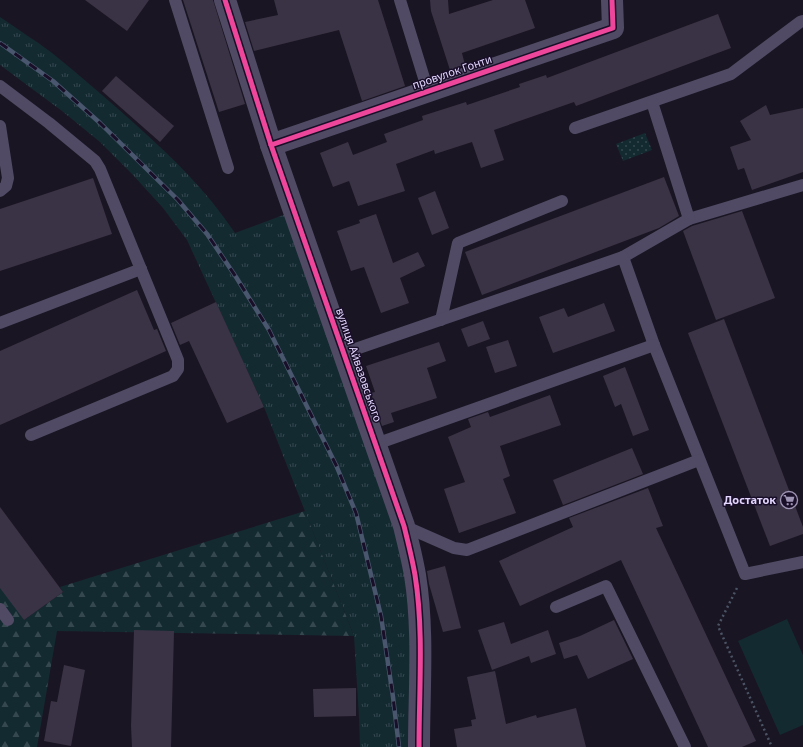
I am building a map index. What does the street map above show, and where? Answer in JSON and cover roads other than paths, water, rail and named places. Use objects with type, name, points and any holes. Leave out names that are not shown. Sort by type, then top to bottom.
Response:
[{"type":"street","name":"вулиця Айвазовського","points":[[225,0],[271,145],[404,526],[415,575],[419,611],[419,747]]},
{"type":"street","name":"провулок Гонти","points":[[271,145],[613,28],[612,0]]},
{"type":"lane","points":[[175,0],[228,168]]},
{"type":"lane","points":[[400,0],[428,91]]},
{"type":"lane","points":[[576,128],[731,74],[803,21]]},
{"type":"lane","points":[[0,86],[49,123],[95,161],[100,169],[178,360],[178,369],[173,376],[31,435]]},
{"type":"lane","points":[[652,102],[689,219]]},
{"type":"lane","points":[[0,126],[8,178],[6,186],[0,191]]},
{"type":"lane","points":[[344,354],[623,257],[689,219],[803,186]]},
{"type":"lane","points":[[441,320],[458,243],[562,201]]},
{"type":"lane","points":[[623,257],[654,345],[744,574],[803,562]]},
{"type":"lane","points":[[0,324],[141,269]]},
{"type":"lane","points":[[376,444],[654,345]]},
{"type":"lane","points":[[404,526],[454,548],[467,550],[699,460]]},
{"type":"lane","points":[[556,607],[606,586],[685,747]]},
{"type":"lane","points":[[0,609],[8,620]]},
{"type":"railway","points":[[0,43],[53,81],[100,123],[178,200],[207,234],[269,330],[336,465],[356,513],[381,616],[399,747]]},
{"type":"place","name":"Достаток","points":[[789,500]]}]
